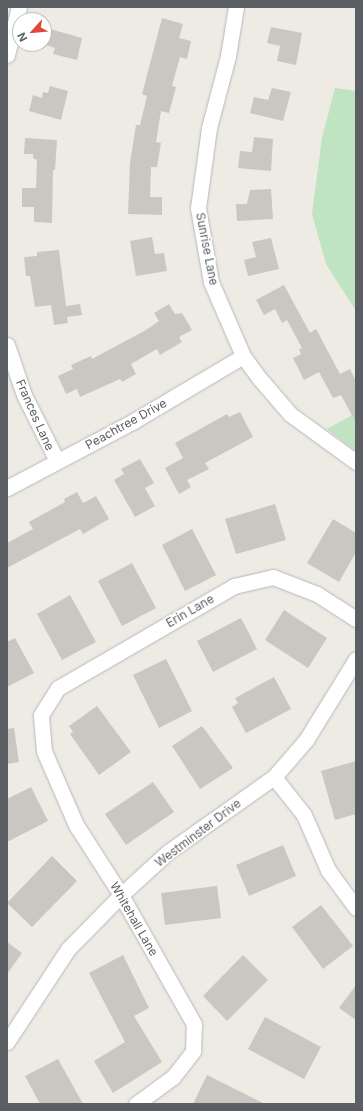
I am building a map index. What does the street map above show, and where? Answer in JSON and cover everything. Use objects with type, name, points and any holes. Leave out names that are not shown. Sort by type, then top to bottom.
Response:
[{"type":"street","points":[[7,55],[20,7]]},
{"type":"street","name":"Sunrise Lane","points":[[236,7],[228,56],[208,128],[198,208],[211,282],[243,356],[290,414],[356,462]]},
{"type":"street","name":"Frances Lane","points":[[7,345],[24,395],[57,461]]},
{"type":"street","name":"Peachtree Drive","points":[[7,488],[132,422],[243,356]]},
{"type":"street","name":"Erin Lane","points":[[41,715],[58,688],[234,586],[273,577],[317,594],[356,619]]},
{"type":"street","name":"Westminster Drive","points":[[7,1042],[68,949],[122,895],[168,852],[274,778],[306,740],[356,659]]},
{"type":"street","name":"Whitehall Lane","points":[[41,715],[44,752],[70,811],[122,895],[194,1024],[193,1052],[173,1077],[136,1104]]},
{"type":"street","points":[[274,778],[304,814],[328,870],[356,908]]},
{"type":"green space","points":[[335,88],[356,91],[356,311],[326,264],[312,214],[322,138]]},
{"type":"green space","points":[[356,413],[356,451],[327,429]]},
{"type":"building","points":[[162,18],[183,24],[179,38],[191,41],[187,59],[180,57],[172,86],[176,87],[169,113],[161,111],[156,142],[161,143],[157,167],[151,167],[150,197],[162,197],[162,215],[128,214],[130,163],[136,125],[140,125],[147,96],[142,94]]},
{"type":"building","points":[[271,27],[302,33],[296,65],[277,61],[280,46],[267,43]]},
{"type":"building","points":[[52,30],[82,38],[77,60],[53,54],[55,48],[52,47]]},
{"type":"building","points":[[50,86],[68,91],[61,120],[29,111],[33,95],[42,98],[43,92],[48,93]]},
{"type":"building","points":[[272,88],[291,92],[283,121],[250,113],[254,97],[268,100]]},
{"type":"building","points":[[254,137],[273,139],[271,171],[238,168],[240,151],[252,152]]},
{"type":"building","points":[[25,138],[57,140],[55,170],[53,170],[52,223],[34,222],[34,207],[22,207],[22,188],[36,188],[37,160],[33,158],[33,154],[24,154]]},
{"type":"building","points":[[271,189],[273,219],[237,221],[236,204],[247,204],[250,190]]},
{"type":"building","points":[[152,237],[155,254],[164,253],[167,271],[136,276],[130,241]]},
{"type":"building","points":[[271,238],[279,269],[248,276],[244,260],[256,257],[252,242]]},
{"type":"building","points":[[59,250],[66,306],[80,304],[82,315],[67,317],[68,323],[54,325],[51,305],[35,307],[30,276],[26,276],[24,257],[37,256],[37,252]]},
{"type":"building","points":[[284,285],[310,333],[316,329],[340,374],[350,369],[356,381],[356,423],[341,395],[333,398],[319,372],[304,380],[293,358],[301,354],[299,349],[302,348],[287,320],[282,323],[275,309],[264,315],[256,300]]},
{"type":"building","points":[[169,304],[175,314],[182,313],[192,330],[179,337],[182,342],[160,355],[157,349],[131,364],[136,374],[122,382],[120,379],[80,397],[77,389],[66,394],[58,376],[73,369],[71,365],[91,356],[92,359],[146,330],[159,321],[154,313]]},
{"type":"building","points":[[240,412],[253,437],[205,463],[209,469],[187,480],[191,487],[179,494],[165,468],[183,458],[175,443],[227,414],[229,417]]},
{"type":"building","points":[[140,459],[154,483],[145,488],[155,506],[135,517],[114,480],[124,474],[121,469]]},
{"type":"building","points":[[77,492],[83,503],[96,496],[109,519],[83,534],[80,529],[7,568],[7,543],[33,529],[29,522],[65,502],[64,499]]},
{"type":"building","points":[[275,504],[286,540],[236,554],[225,519]]},
{"type":"building","points":[[333,519],[356,533],[356,552],[339,582],[307,563]]},
{"type":"building","points":[[192,529],[216,575],[185,591],[162,545]]},
{"type":"building","points":[[132,563],[156,608],[122,626],[98,581]]},
{"type":"building","points":[[70,595],[96,642],[62,660],[37,614]]},
{"type":"building","points":[[284,610],[327,638],[308,668],[265,640]]},
{"type":"building","points":[[241,618],[257,649],[213,672],[197,641]]},
{"type":"building","points":[[15,638],[34,673],[7,687],[7,642]]},
{"type":"building","points":[[166,659],[192,711],[159,728],[133,675]]},
{"type":"building","points":[[274,677],[291,709],[246,733],[232,707],[238,703],[235,698]]},
{"type":"building","points":[[97,706],[131,752],[99,775],[70,734],[73,732],[69,726]]},
{"type":"building","points":[[202,726],[233,768],[200,789],[172,746]]},
{"type":"building","points":[[14,728],[19,762],[7,764],[7,729]]},
{"type":"building","points":[[356,761],[356,814],[335,820],[321,771]]},
{"type":"building","points":[[153,782],[174,812],[126,845],[105,814]]},
{"type":"building","points":[[31,787],[48,821],[7,842],[7,799]]},
{"type":"building","points":[[283,845],[296,876],[249,896],[236,865]]},
{"type":"building","points":[[52,856],[77,881],[32,927],[7,903]]},
{"type":"building","points":[[217,886],[221,918],[165,925],[161,893]]},
{"type":"building","points":[[321,905],[353,946],[323,969],[292,927]]},
{"type":"building","points":[[7,942],[22,953],[7,974]]},
{"type":"building","points":[[123,955],[149,1008],[134,1016],[162,1062],[113,1093],[94,1061],[125,1042],[89,973]]},
{"type":"building","points":[[243,955],[268,980],[227,1021],[203,996]]},
{"type":"building","points":[[356,985],[356,1020],[339,1008]]},
{"type":"building","points":[[265,1017],[321,1047],[304,1079],[248,1049]]},
{"type":"building","points":[[58,1059],[83,1104],[40,1104],[25,1076]]},
{"type":"building","points":[[207,1075],[265,1104],[193,1104]]}]
